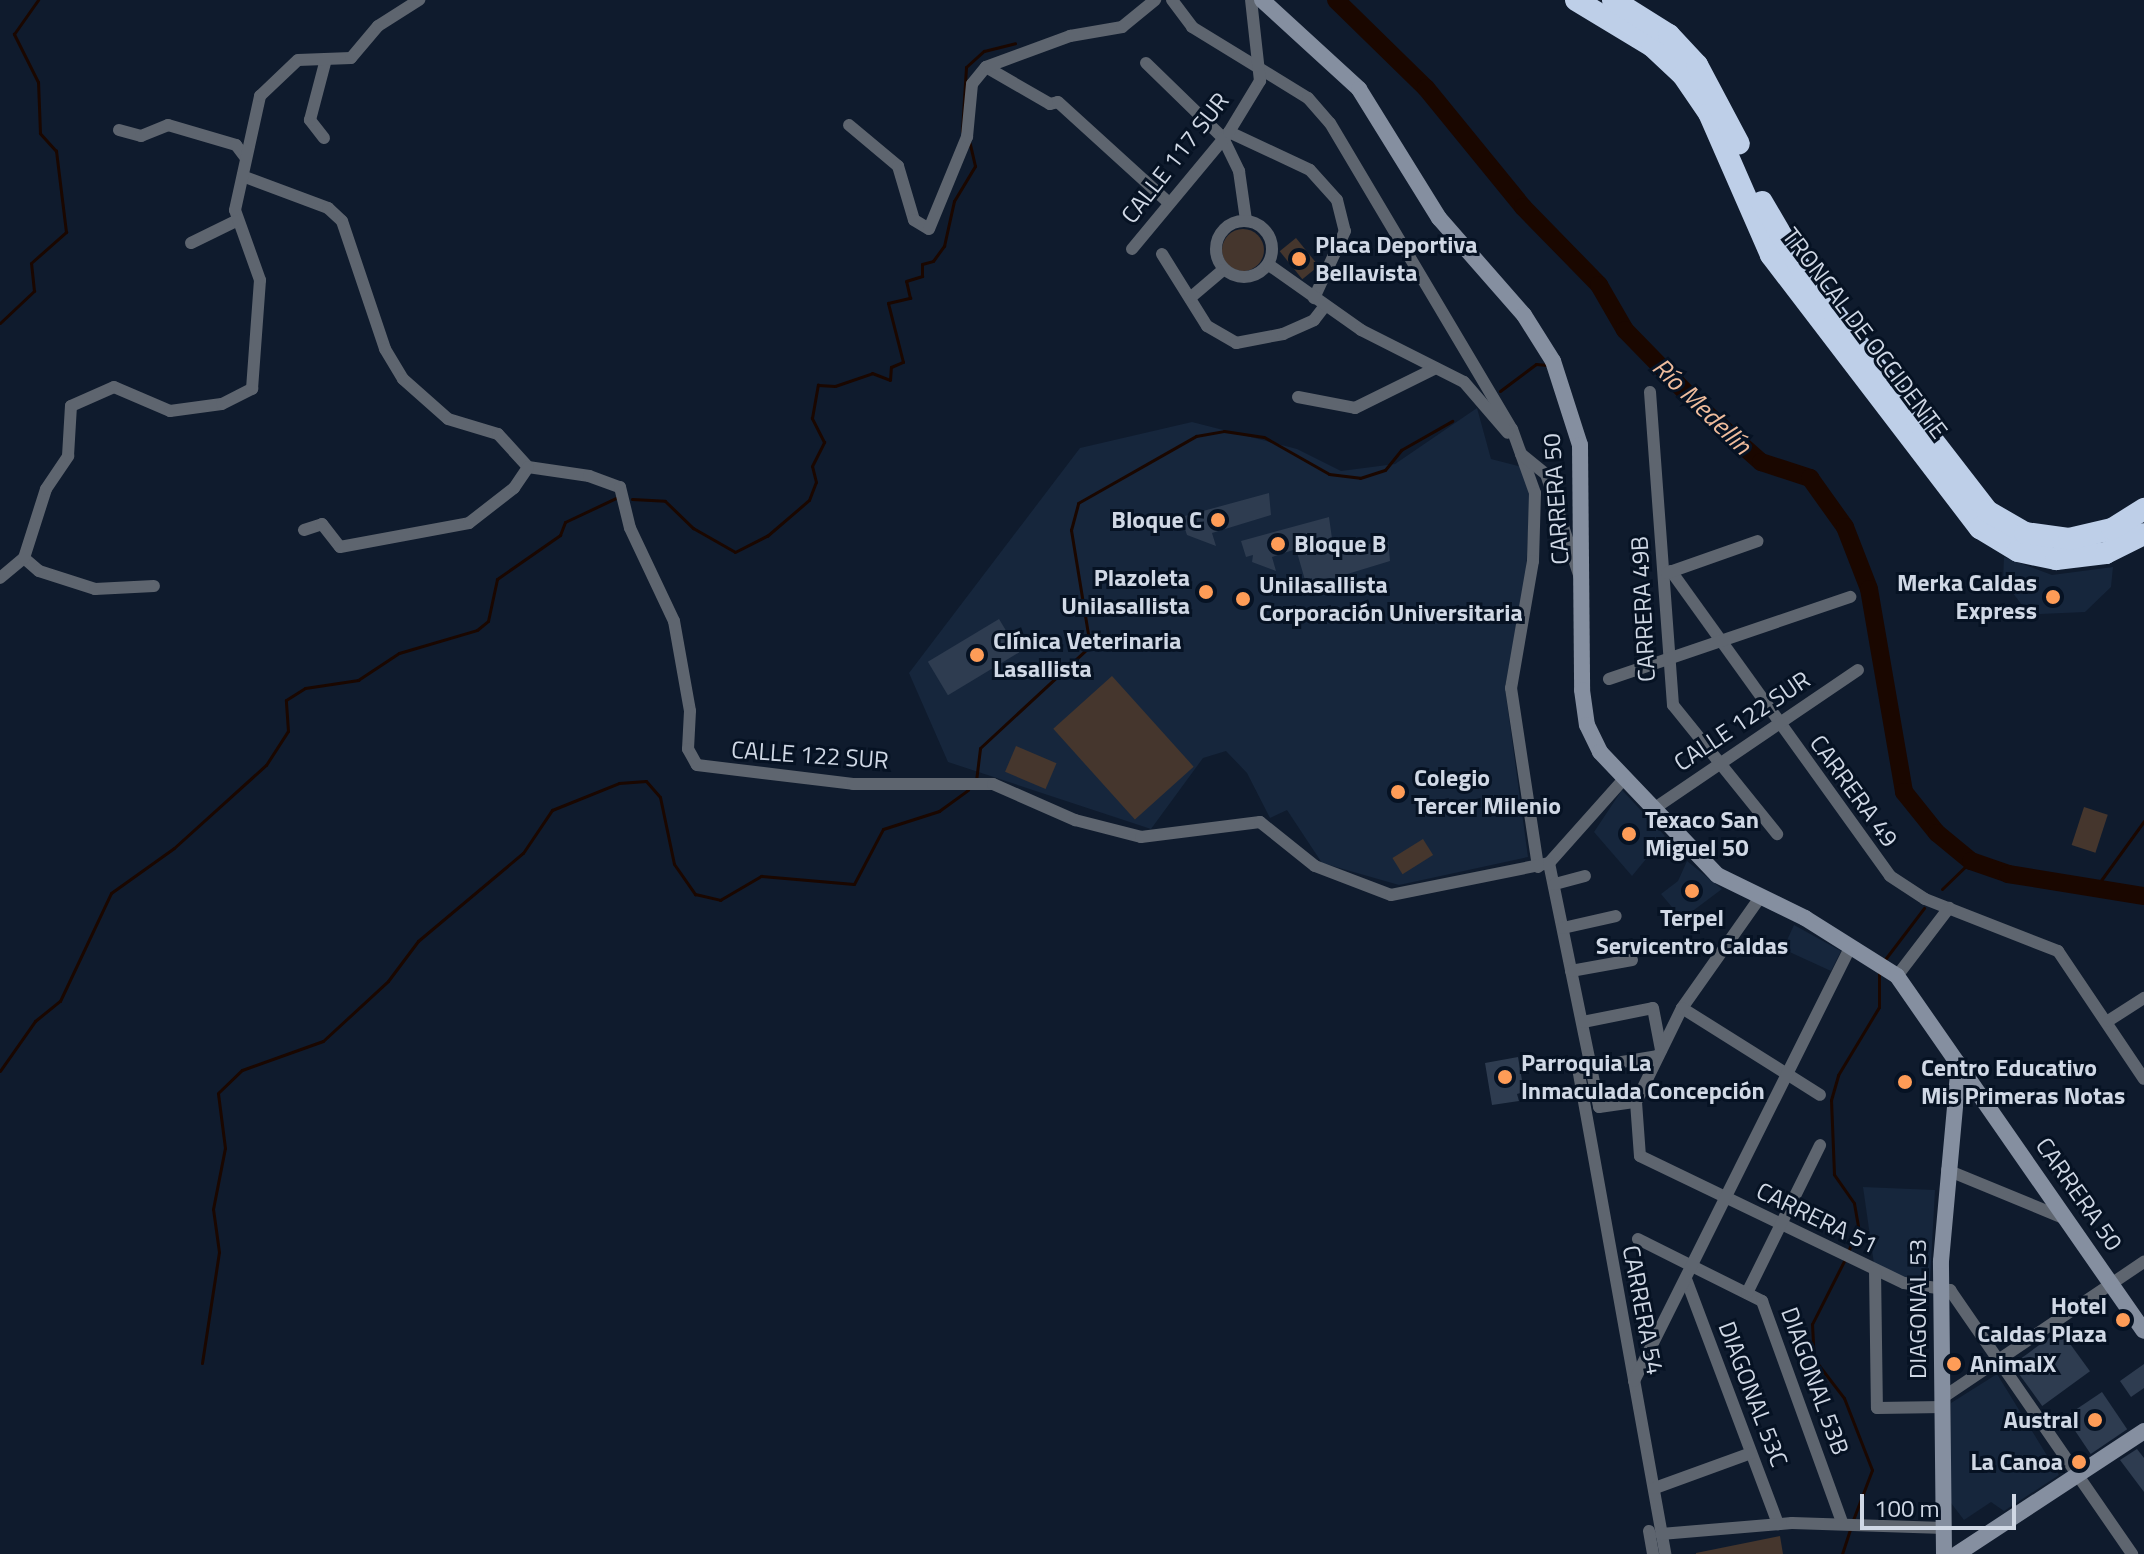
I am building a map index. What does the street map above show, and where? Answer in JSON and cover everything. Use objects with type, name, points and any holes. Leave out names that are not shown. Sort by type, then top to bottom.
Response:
[{"type":"highway","name":"TRONCAL DE OCCIDENTE","points":[[1576,0],[1640,37],[1683,75],[1709,113],[1771,255],[1913,439],[1958,505],[1992,538],[2043,558],[2094,557],[2144,534]]},
{"type":"highway","name":"TRONCAL DE OCCIDENTE","points":[[1613,0],[1669,35],[1697,65],[1723,107],[1769,221],[1987,511],[2025,533],[2069,539],[2112,529],[2144,509]]},
{"type":"main road","name":"CARRERA 50","points":[[1262,0],[1359,89],[1439,218],[1541,338],[1567,396],[1580,445],[1585,585],[1584,710],[1600,752],[1623,780],[1717,875],[1851,946],[1886,970],[1959,1064],[2144,1331]]},
{"type":"main road","name":"DIAGONAL 53","points":[[1944,1554],[1941,1286],[1947,1170],[1959,1064]]},
{"type":"main road","points":[[1968,1551],[2144,1431]]},
{"type":"street","points":[[0,578],[24,558],[46,489],[68,456],[67,416],[81,399],[114,387],[170,411],[222,404],[252,389],[260,280],[236,221],[245,177],[245,157],[265,88],[298,60],[325,63],[351,58],[378,26],[419,0]]},
{"type":"street","points":[[849,125],[898,166],[914,220],[929,229],[967,137],[972,84],[986,67],[1070,36],[1122,27],[1155,0]]},
{"type":"street","points":[[1172,0],[1192,27],[1308,98],[1346,145],[1512,429],[1510,436]]},
{"type":"street","points":[[1251,0],[1261,70]]},
{"type":"street","points":[[324,138],[310,120],[325,63]]},
{"type":"street","points":[[1146,63],[1226,135],[1324,181],[1345,217],[1345,231],[1314,320],[1283,334],[1236,343],[1207,326],[1162,254]]},
{"type":"street","points":[[986,67],[1050,104],[1058,102],[1168,202]]},
{"type":"street","name":"CALLE 117 SUR","points":[[1132,249],[1226,135],[1261,70]]},
{"type":"street","points":[[119,130],[141,136],[168,125],[236,145],[245,157]]},
{"type":"street","points":[[1226,135],[1239,171],[1246,220],[1270,236],[1269,265]]},
{"type":"street","points":[[245,177],[328,208],[342,221],[385,349],[403,379],[448,419],[498,434],[528,467],[514,488],[469,523],[340,547],[322,524],[304,530]]},
{"type":"street","points":[[1223,270],[1217,237],[1246,220]]},
{"type":"street","points":[[191,243],[236,221]]},
{"type":"street","points":[[1223,270],[1245,275],[1269,265]]},
{"type":"street","points":[[1269,265],[1320,302],[1464,382],[1510,436],[1521,454],[1537,518],[1511,688],[1544,865],[1555,884],[1599,1107],[1636,1102],[1682,1008],[1761,896]]},
{"type":"street","points":[[1190,298],[1223,270]]},
{"type":"street","points":[[1298,397],[1355,408],[1436,368]]},
{"type":"street","name":"CARRERA 49B","points":[[1650,392],[1668,573],[1668,662],[1673,705],[1777,834]]},
{"type":"street","points":[[1521,454],[1546,474],[1585,585]]},
{"type":"street","name":"CALLE 122 SUR","points":[[528,467],[589,476],[620,487],[630,528],[674,621],[690,711],[688,749],[706,769],[853,784],[993,784],[1075,820],[1141,837],[1260,822],[1315,866],[1391,895],[1544,865]]},
{"type":"street","points":[[1668,573],[1758,541]]},
{"type":"street","points":[[24,558],[39,571],[95,589],[154,586]]},
{"type":"street","name":"CARRERA 49","points":[[1668,573],[1890,876],[1949,908],[2058,951],[2108,1021],[2144,1079]]},
{"type":"street","points":[[1609,679],[1668,662],[1850,597]]},
{"type":"street","name":"CALLE 122 SUR","points":[[1652,810],[1777,721],[1858,670]]},
{"type":"street","points":[[1544,865],[1623,780]]},
{"type":"street","points":[[1555,884],[1585,876]]},
{"type":"street","points":[[1886,970],[1949,908]]},
{"type":"street","points":[[1563,928],[1616,916]]},
{"type":"street","points":[[1634,1381],[1851,946]]},
{"type":"street","points":[[1571,971],[1632,960]]},
{"type":"street","points":[[2108,1021],[2144,998]]},
{"type":"street","points":[[1583,1022],[1653,1008],[1660,1053]]},
{"type":"street","points":[[1682,1008],[1820,1095]]},
{"type":"street","points":[[1592,1067],[1660,1053]]},
{"type":"street","name":"CARRERA 54","points":[[1595,1086],[1579,1074],[1655,1488],[1653,1554]]},
{"type":"street","name":"CARRERA 51","points":[[1636,1102],[1640,1156],[1904,1283],[1941,1286]]},
{"type":"street","points":[[1638,1239],[1747,1293],[1820,1145]]},
{"type":"street","points":[[1947,1170],[2067,1220]]},
{"type":"street","points":[[1875,1270],[1877,1408],[1943,1402],[1997,1360],[2144,1262]]},
{"type":"street","name":"DIAGONAL 53C","points":[[1686,1279],[1778,1524]]},
{"type":"street","points":[[1941,1286],[1997,1360],[2132,1554]]},
{"type":"street","name":"DIAGONAL 53B","points":[[1747,1293],[1762,1301],[1844,1522]]},
{"type":"street","points":[[1655,1488],[1751,1453]]},
{"type":"street","points":[[1655,1533],[1844,1522],[1944,1528]]},
{"type":"street","name":"CARRERA 54","points":[[1655,1533],[1665,1554]]},
{"type":"shaded area","points":[[1243,229],[1258,235],[1264,250],[1258,265],[1243,271],[1228,265],[1222,250],[1228,235]]},
{"type":"shaded area","name":"Placa Deportiva Bellavista","points":[[1296,238],[1319,266],[1302,279],[1280,251]]},
{"type":"shaded area","name":"Unilasallista Corporación Universitaria","points":[[1477,408],[1491,459],[1522,467],[1530,491],[1526,575],[1505,688],[1528,857],[1399,885],[1322,863],[1287,810],[1270,818],[1247,773],[1226,751],[1203,758],[1151,829],[948,762],[909,673],[1080,448],[1192,422],[1297,449],[1341,471],[1395,464]]},
{"type":"shaded area","points":[[2004,557],[2052,575],[2113,567],[2111,587],[2085,612],[2040,614],[2025,609],[2003,580]]},
{"type":"shaded area","points":[[1112,676],[1194,767],[1135,820],[1053,729]]},
{"type":"shaded area","points":[[1016,746],[1057,763],[1046,789],[1005,772]]},
{"type":"shaded area","name":"Texaco San Miguel 50","points":[[1622,790],[1665,836],[1632,876],[1594,832]]},
{"type":"shaded area","points":[[2084,807],[2108,815],[2095,853],[2072,845]]},
{"type":"shaded area","points":[[1423,839],[1433,855],[1403,874],[1392,858]]},
{"type":"shaded area","name":"Terpel Servicentro Caldas","points":[[1687,861],[1722,889],[1682,919],[1661,894],[1678,881]]},
{"type":"shaded area","points":[[1794,925],[1841,951],[1831,971],[1783,949]]},
{"type":"shaded area","points":[[1863,1187],[1935,1190],[1930,1280],[1905,1279],[1874,1264]]},
{"type":"shaded area","points":[[1997,1374],[2059,1475],[2004,1511],[1991,1502],[1964,1520],[1951,1503],[1951,1403]]},
{"type":"shaded area","points":[[1780,1536],[1783,1554],[1696,1554],[1696,1553]]},
{"type":"building","name":"Bloque C","points":[[1269,493],[1271,515],[1212,533],[1216,546],[1187,535],[1181,517]]},
{"type":"building","points":[[1329,517],[1334,553],[1388,539],[1390,561],[1331,579],[1335,593],[1311,584],[1312,578],[1305,580],[1296,549],[1272,557],[1276,571],[1252,562],[1253,555],[1246,557],[1241,541]]},
{"type":"building","name":"Clínica Veterinaria Lasallista","points":[[999,619],[1019,652],[948,695],[928,662]]},
{"type":"building","name":"Parroquia La Inmaculada Concepción","points":[[1518,1057],[1524,1092],[1517,1094],[1519,1101],[1492,1105],[1485,1063]]},
{"type":"building","points":[[2060,1330],[2090,1371],[2042,1406],[2012,1365]]},
{"type":"building","points":[[2144,1364],[2144,1388],[2131,1397],[2120,1381]]},
{"type":"building","name":"Austral","points":[[2102,1392],[2127,1429],[2091,1454],[2066,1417]]},
{"type":"building","points":[[2137,1449],[2144,1458],[2144,1492],[2120,1460]]},
{"type":"waterway","points":[[0,323],[34,291],[31,263],[66,232],[56,151],[40,133],[38,82],[14,34],[38,0]]},
{"type":"waterway","name":"Río Medellín","points":[[1336,0],[1426,88],[1523,207],[1599,285],[1625,330],[1708,415],[1761,462],[1810,478],[1845,527],[1869,589],[1904,792],[1937,833],[1971,861],[2008,874],[2144,896]]},
{"type":"waterway","points":[[962,131],[966,67],[984,51],[1015,43]]},
{"type":"waterway","points":[[632,499],[665,501],[693,528],[735,552],[767,536],[809,500],[816,482],[812,466],[824,442],[812,418],[818,385],[835,386],[872,373],[890,380],[891,367],[903,362],[888,303],[910,298],[906,281],[922,276],[922,264],[933,261],[944,246],[954,201],[975,166],[970,144]]},
{"type":"waterway","points":[[1500,391],[1536,364],[1547,365]]},
{"type":"waterway","points":[[976,781],[980,748],[1090,646],[1071,530],[1078,503],[1196,436],[1224,431],[1264,437],[1329,474],[1360,478],[1385,470],[1401,450],[1452,421]]},
{"type":"waterway","points":[[0,1071],[35,1021],[60,1001],[111,893],[174,848],[266,765],[288,731],[286,700],[305,688],[358,680],[399,653],[477,630],[488,621],[497,579],[560,535],[565,522],[616,498]]},
{"type":"waterway","points":[[202,1363],[219,1252],[213,1209],[225,1148],[218,1093],[242,1070],[323,1041],[388,981],[418,941],[523,853],[552,810],[619,783],[646,781],[660,797],[674,864],[695,894],[720,900],[761,876],[854,884],[883,829],[939,811],[968,790]]},
{"type":"waterway","points":[[2094,890],[2144,821]]},
{"type":"waterway","points":[[1942,889],[1971,861]]},
{"type":"waterway","points":[[1883,962],[1924,908]]},
{"type":"waterway","points":[[1848,1252],[1858,1226],[1854,1203],[1834,1174],[1831,1100],[1838,1075],[1879,1007],[1879,973]]},
{"type":"waterway","points":[[1845,1259],[1812,1324],[1814,1359],[1844,1398],[1872,1470],[1853,1520]]},
{"type":"waterway","points":[[1842,1554],[1851,1527]]},
{"type":"place","name":"Placa Deportiva Bellavista","points":[[1299,259]]},
{"type":"place","name":"Bloque C","points":[[1218,520]]},
{"type":"place","name":"Bloque B","points":[[1278,544]]},
{"type":"place","name":"Plazoleta Unilasallista","points":[[1206,592]]},
{"type":"place","name":"Merka Caldas Express","points":[[2053,597]]},
{"type":"place","name":"Unilasallista Corporación Universitaria","points":[[1243,599]]},
{"type":"place","name":"Clínica Veterinaria Lasallista","points":[[977,655]]},
{"type":"place","name":"Colegio Tercer Milenio","points":[[1398,792]]},
{"type":"place","name":"Texaco San Miguel 50","points":[[1629,834]]},
{"type":"place","name":"Terpel Servicentro Caldas","points":[[1692,891]]},
{"type":"place","name":"Parroquia La Inmaculada Concepción","points":[[1505,1077]]},
{"type":"place","name":"Centro Educativo Mis Primeras Notas","points":[[1905,1082]]},
{"type":"place","name":"Hotel Caldas Plaza","points":[[2123,1320]]},
{"type":"place","name":"AnimalX","points":[[1954,1364]]},
{"type":"place","name":"Austral","points":[[2095,1420]]},
{"type":"place","name":"La Canoa","points":[[2079,1462]]}]
